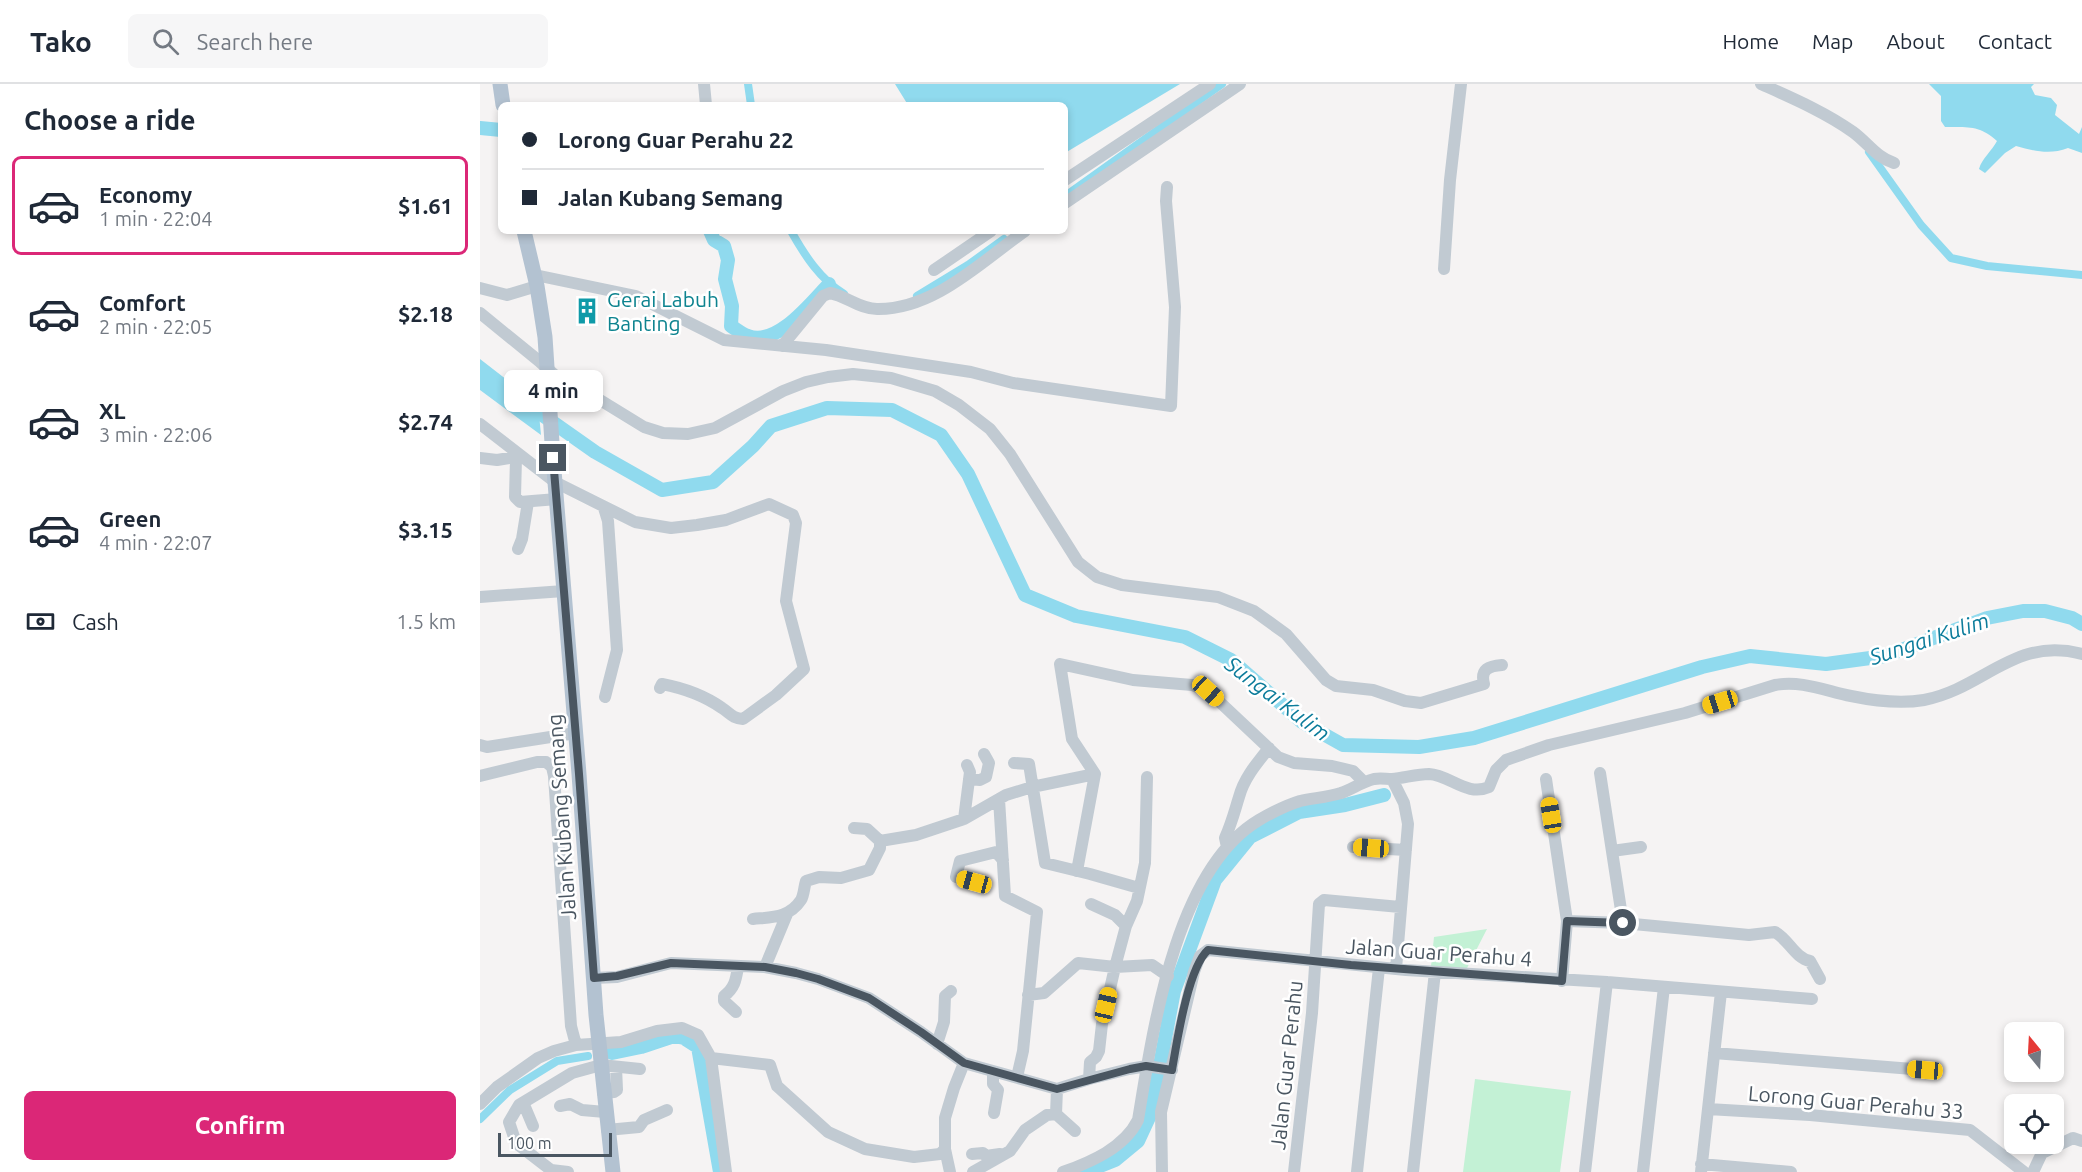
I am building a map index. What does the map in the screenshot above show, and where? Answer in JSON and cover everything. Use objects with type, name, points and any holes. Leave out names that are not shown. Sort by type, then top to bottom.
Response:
[{"type":"main road","points":[[500,84],[503,102]]},
{"type":"main road","name":"Jalan Kubang Semang","points":[[525,234],[536,280],[545,337],[599,1044],[608,1066],[603,1093],[613,1172]]},
{"type":"street","points":[[704,84],[706,102]]},
{"type":"street","points":[[1068,178],[1210,84]]},
{"type":"street","points":[[1068,201],[1240,84]]},
{"type":"street","points":[[1444,269],[1450,180],[1461,84]]},
{"type":"street","points":[[1761,84],[1853,132],[1877,156],[1894,163]]},
{"type":"street","points":[[480,288],[507,296],[536,280],[636,296],[724,340],[882,358],[971,372],[1013,383],[1171,406],[1175,307],[1166,201],[1167,187]]},
{"type":"street","points":[[934,270],[987,234]]},
{"type":"street","points":[[782,346],[823,297],[830,293],[868,308],[878,309],[924,299],[941,291],[1021,234]]},
{"type":"street","points":[[480,313],[547,374],[587,392],[644,427],[663,433],[688,434],[715,428],[806,382],[853,374],[891,378],[935,391],[959,405],[990,429],[1010,454],[1078,562],[1097,577],[1122,585],[1218,597],[1254,611],[1286,634],[1330,684],[1341,688],[1373,690],[1405,701],[1421,703],[1484,684],[1482,677],[1484,670],[1490,666],[1502,665]]},
{"type":"street","points":[[480,424],[518,457],[555,482],[635,522],[671,528],[726,520],[769,504],[793,515],[796,523],[786,601],[804,669],[776,695],[743,719],[732,717],[722,708],[683,688],[662,684],[660,688]]},
{"type":"street","points":[[480,458],[497,460],[518,457]]},
{"type":"street","points":[[518,457],[514,497],[520,502],[556,499]]},
{"type":"street","points":[[518,549],[528,502]]},
{"type":"street","points":[[604,508],[608,521],[617,650],[605,697]]},
{"type":"street","points":[[480,597],[564,591]]},
{"type":"street","points":[[1064,1172],[1084,1165],[1120,1143],[1132,1131],[1137,1120],[1168,976],[1185,915],[1205,876],[1227,847],[1250,827],[1281,809],[1299,801],[1339,794],[1376,778],[1392,779],[1430,774],[1469,790],[1484,789],[1489,787],[1496,770],[1506,760],[1514,757],[1549,745],[1685,713],[1788,683],[1854,697],[1904,702],[1949,693],[2008,660],[2024,654],[2044,649],[2066,650],[2082,654]]},
{"type":"street","points":[[1077,871],[1095,774],[1072,739],[1060,664],[1133,680],[1192,685],[1208,691],[1278,757],[1294,763],[1332,765],[1353,771],[1364,782]]},
{"type":"street","points":[[480,745],[487,747],[576,733]]},
{"type":"street","points":[[1227,847],[1225,838],[1244,784],[1255,765],[1269,748]]},
{"type":"street","points":[[969,779],[980,780],[986,777],[989,763],[984,754]]},
{"type":"street","points":[[480,776],[537,762],[546,762],[552,767],[571,1026],[576,1045]]},
{"type":"street","points":[[1014,763],[1029,764],[1045,863],[1139,888]]},
{"type":"street","points":[[964,819],[970,772],[967,765]]},
{"type":"street","points":[[1600,773],[1623,923]]},
{"type":"street","points":[[880,841],[916,835],[964,819],[999,799],[1032,787],[1095,774]]},
{"type":"street","points":[[1089,1079],[1090,1062],[1099,1051],[1114,967],[1126,926],[1137,901],[1145,863],[1147,777]]},
{"type":"street","points":[[1392,779],[1404,803],[1408,824],[1396,969]]},
{"type":"street","points":[[1546,779],[1567,921],[1562,981]]},
{"type":"street","points":[[999,799],[1005,896],[1037,912],[1023,1051],[1017,1077]]},
{"type":"street","points":[[765,967],[787,914],[803,898],[806,881],[819,877],[841,878],[869,870],[880,848],[880,841],[867,829],[854,828]]},
{"type":"street","points":[[1353,847],[1406,850]]},
{"type":"street","points":[[1612,851],[1641,847]]},
{"type":"street","points":[[974,882],[956,877],[960,861],[996,852],[1003,860]]},
{"type":"street","name":"Jalan Guar Perahu","points":[[1294,1172],[1312,1013],[1319,904],[1324,900],[1400,907]]},
{"type":"street","points":[[1091,904],[1115,915],[1126,926]]},
{"type":"street","points":[[753,919],[770,919],[787,914]]},
{"type":"street","points":[[1567,921],[1623,923],[1758,935],[1775,932],[1802,959],[1810,961],[1820,979]]},
{"type":"street","name":"Jalan Guar Perahu 4","points":[[1169,1069],[1194,972],[1200,956],[1208,950],[1379,968],[1606,982],[1812,999]]},
{"type":"street","points":[[594,978],[617,976],[671,963],[765,967],[818,979],[869,998],[964,1063],[1057,1089],[1089,1079],[1147,1067],[1169,1069],[1161,1112],[1162,1172]]},
{"type":"street","points":[[1028,995],[1044,993],[1078,963],[1114,967],[1152,965],[1168,976]]},
{"type":"street","points":[[736,1012],[724,1001],[724,996],[732,990],[738,967]]},
{"type":"street","points":[[1357,1172],[1379,968]]},
{"type":"street","points":[[1413,1172],[1435,972]]},
{"type":"street","points":[[1585,1172],[1606,982]]},
{"type":"street","points":[[1643,1172],[1664,987]]},
{"type":"street","points":[[937,1044],[944,1022],[945,996],[951,991]]},
{"type":"street","points":[[1721,992],[1701,1168],[1791,1172]]},
{"type":"street","points":[[480,1104],[497,1088],[538,1058],[554,1051],[576,1045],[621,1042],[657,1031],[682,1028],[698,1035],[711,1058],[726,1172]]},
{"type":"street","points":[[1714,1053],[1925,1070]]},
{"type":"street","points":[[711,1058],[770,1065],[777,1086],[795,1103],[828,1132],[865,1149],[914,1157],[940,1154],[945,1149]]},
{"type":"street","points":[[950,1172],[945,1149],[946,1113],[964,1063]]},
{"type":"street","points":[[568,1172],[550,1170],[516,1143],[509,1122],[519,1105],[572,1073],[608,1066],[640,1069]]},
{"type":"street","points":[[993,1072],[993,1084],[998,1090],[994,1113]]},
{"type":"street","points":[[1056,1114],[1057,1089]]},
{"type":"street","points":[[560,1106],[570,1104],[582,1110],[605,1112]]},
{"type":"street","points":[[519,1105],[525,1107],[533,1126]]},
{"type":"street","name":"Lorong Guar Perahu 33","points":[[1708,1109],[1810,1115],[1970,1130],[2024,1172]]},
{"type":"street","points":[[608,1130],[639,1127],[644,1120],[667,1110]]},
{"type":"street","points":[[973,1172],[1010,1151],[1025,1130],[1047,1115],[1056,1114],[1075,1131]]},
{"type":"street","points":[[2033,1172],[2042,1153],[2073,1138],[2082,1141]]},
{"type":"street","points":[[972,1154],[995,1156],[1010,1151]]},
{"type":"green space","points":[[1487,929],[1466,970],[1431,966],[1434,937]]},
{"type":"green space","points":[[1475,1079],[1571,1091],[1560,1172],[1463,1172]]},
{"type":"water","points":[[895,84],[1180,84],[1068,151],[1068,102],[906,102]]},
{"type":"water","points":[[1929,84],[2034,84],[2031,87],[2035,95],[2051,98],[2057,105],[2055,115],[2079,134],[2082,127],[2082,153],[2068,148],[2048,152],[2016,146],[2005,153],[1985,173],[1979,169],[1980,165],[1997,141],[1979,130],[1967,127],[1945,127],[1941,121],[1941,96]]},
{"type":"water","points":[[480,359],[538,404],[541,435],[480,390]]},
{"type":"waterway","points":[[748,84],[751,102]]},
{"type":"waterway","points":[[1068,194],[1222,84]]},
{"type":"waterway","points":[[480,128],[498,130]]},
{"type":"waterway","points":[[1869,152],[1921,225],[1951,258],[1987,266],[2082,275]]},
{"type":"waterway","points":[[711,234],[714,240],[724,246],[728,260],[725,279],[732,306],[731,326],[746,335],[759,338],[782,329],[803,312],[829,284]]},
{"type":"waterway","points":[[793,234],[814,266],[844,294]]},
{"type":"waterway","points":[[917,296],[968,265],[1004,239]]},
{"type":"waterway","name":"Sungai Kulim","points":[[524,402],[595,452],[662,490],[713,482],[753,446],[771,426],[827,408],[892,410],[941,435],[968,474],[1025,595],[1076,616],[1185,637],[1231,660],[1302,722],[1343,745],[1419,747],[1474,738],[1702,667],[1750,656],[1826,664],[1885,656],[1987,618],[2023,611],[2045,611],[2072,618],[2082,624]]},
{"type":"waterway","points":[[1085,1172],[1115,1160],[1138,1141],[1151,1113],[1174,991],[1215,880],[1250,837],[1299,812],[1345,805],[1384,795]]},
{"type":"waterway","points":[[612,1053],[641,1047],[674,1036],[684,1038],[698,1047],[720,1172]]},
{"type":"waterway","points":[[480,1119],[510,1090],[557,1061],[588,1056]]},
{"type":"place","name":"Gerai Labuh Banting","points":[[587,311]]},
{"type":"route","points":[[553,458],[594,978],[617,976],[671,963],[765,967],[796,973],[869,998],[964,1063],[1057,1089],[1146,1066],[1172,1070],[1194,972],[1200,956],[1208,950],[1351,965],[1562,981],[1567,921],[1623,923]]}]
